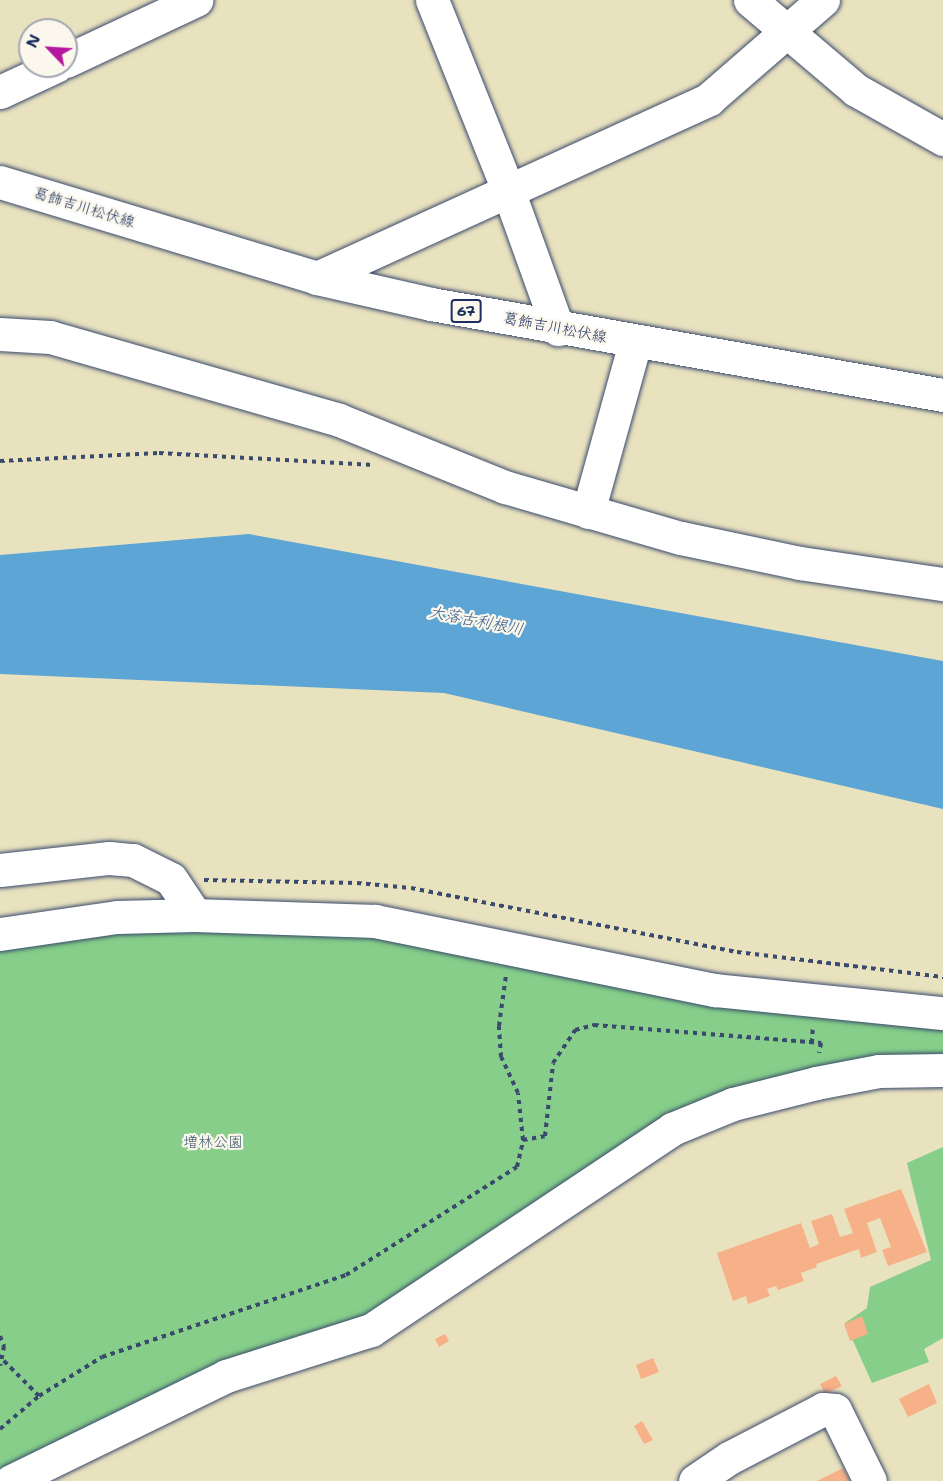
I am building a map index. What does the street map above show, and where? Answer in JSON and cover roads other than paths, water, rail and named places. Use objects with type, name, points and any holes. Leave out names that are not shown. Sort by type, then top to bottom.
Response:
[{"type":"street","points":[[78,55],[196,0]]},
{"type":"street","points":[[432,0],[508,190],[558,329]]},
{"type":"street","points":[[750,0],[784,33],[855,90],[943,139]]},
{"type":"street","points":[[317,278],[709,99],[823,0]]},
{"type":"street","points":[[0,92],[30,78]]},
{"type":"street","name":"葛飾吉川松伏線","points":[[0,182],[317,278],[558,329],[943,395]]},
{"type":"street","points":[[0,334],[60,340],[339,420],[409,451],[505,487],[681,538],[800,563],[943,584]]},
{"type":"street","points":[[588,512],[635,343]]},
{"type":"street","points":[[0,870],[109,858],[133,860],[171,879],[195,915]]},
{"type":"street","points":[[0,934],[117,918],[195,915],[375,921],[725,991],[943,1013]]},
{"type":"street","points":[[11,1481],[226,1377],[371,1330],[672,1129],[734,1104],[816,1083],[879,1071],[943,1070]]},
{"type":"street","points":[[695,1481],[729,1458],[823,1409],[835,1410],[870,1481]]},
{"type":"water","name":"大落古利根川","points":[[249,534],[943,661],[943,809],[444,693],[0,674],[0,555]]},
{"type":"park label","name":"増林公園","points":[[213,1143]]}]
